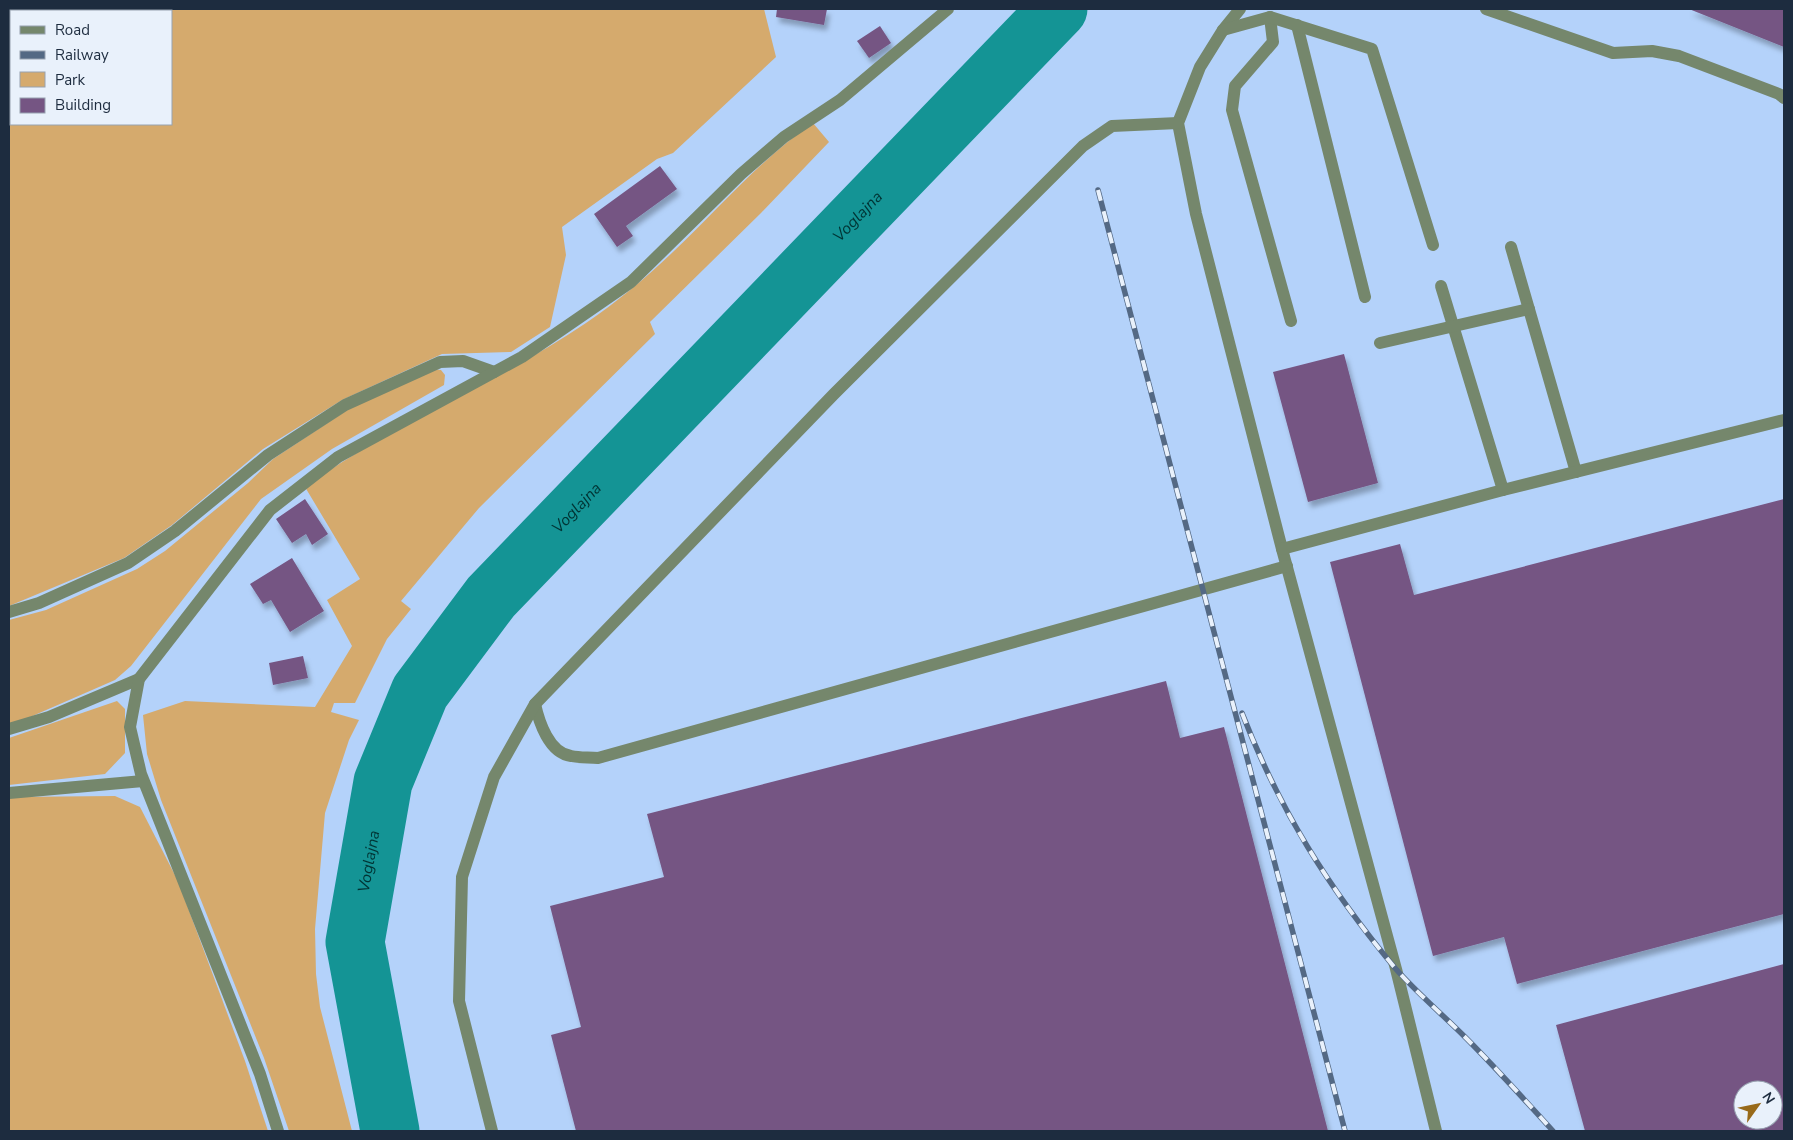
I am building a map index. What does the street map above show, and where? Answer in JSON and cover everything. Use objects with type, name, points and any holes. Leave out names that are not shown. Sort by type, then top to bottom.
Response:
[{"type":"street","points":[[278,1131],[260,1074],[143,781],[130,727],[139,679],[270,510],[338,457],[522,357],[631,282],[741,174],[784,137],[840,100],[948,9]]},
{"type":"street","points":[[1240,9],[1223,30],[1200,67],[1178,123],[1196,214],[1282,549],[1396,969],[1436,1131]]},
{"type":"street","points":[[1486,9],[1613,53],[1652,52],[1679,56],[1779,94],[1784,98]]},
{"type":"street","points":[[1223,30],[1270,17],[1372,49],[1433,245]]},
{"type":"street","points":[[1270,17],[1273,42],[1235,86],[1232,110],[1291,321]]},
{"type":"street","points":[[1297,26],[1365,296]]},
{"type":"street","points":[[492,1131],[459,1001],[462,877],[494,777],[535,704],[827,401],[1083,146],[1112,126],[1178,123]]},
{"type":"street","points":[[1511,247],[1576,472]]},
{"type":"street","points":[[1441,286],[1503,490]]},
{"type":"street","points":[[1380,343],[1529,309]]},
{"type":"street","points":[[9,612],[39,603],[128,563],[176,531],[268,456],[345,405],[440,362],[463,361],[494,372]]},
{"type":"street","points":[[1282,549],[1503,490],[1784,420]]},
{"type":"street","points":[[535,704],[540,727],[552,744],[568,756],[598,758],[1287,566]]},
{"type":"street","points":[[9,729],[49,716],[139,679]]},
{"type":"street","points":[[9,793],[143,781]]},
{"type":"green space","points":[[9,9],[764,9],[776,57],[673,153],[657,159],[562,227],[566,255],[550,327],[511,352],[442,354],[342,400],[263,449],[172,525],[124,558],[9,606]]},
{"type":"green space","points":[[813,123],[829,142],[761,213],[650,322],[655,334],[479,508],[401,601],[411,609],[387,639],[355,703],[334,703],[331,712],[359,720],[349,740],[325,813],[315,929],[316,974],[320,1007],[352,1131],[289,1131],[264,1058],[161,800],[147,754],[143,715],[185,701],[315,707],[352,646],[327,600],[360,579],[305,487],[379,440],[538,353],[598,315],[653,270],[757,169]]},
{"type":"green space","points":[[431,369],[441,370],[445,375],[444,385],[332,449],[261,499],[131,666],[115,680],[9,725],[9,620],[46,610],[137,569],[165,551],[248,483],[273,459],[347,410]]},
{"type":"green space","points":[[117,701],[125,709],[125,753],[105,774],[9,785],[9,738]]},
{"type":"green space","points":[[115,796],[140,807],[178,881],[245,1061],[268,1131],[9,1131],[9,797]]},
{"type":"building","points":[[777,9],[827,9],[824,25],[776,17]]},
{"type":"building","points":[[1689,9],[1784,9],[1784,47]]},
{"type":"building","points":[[880,26],[891,43],[869,58],[857,41]]},
{"type":"building","points":[[660,166],[677,189],[626,226],[633,236],[617,247],[594,214]]},
{"type":"building","points":[[1344,354],[1378,483],[1308,502],[1273,372]]},
{"type":"building","points":[[305,499],[328,534],[312,545],[306,534],[292,543],[276,519]]},
{"type":"building","points":[[1784,499],[1784,914],[1517,984],[1504,937],[1433,956],[1330,562],[1400,544],[1414,595]]},
{"type":"building","points":[[292,558],[324,611],[290,632],[271,600],[263,604],[250,584]]},
{"type":"building","points":[[303,656],[308,678],[273,685],[269,663]]},
{"type":"building","points":[[1166,681],[1180,738],[1224,727],[1328,1131],[576,1131],[551,1035],[581,1027],[550,906],[664,877],[647,814]]},
{"type":"building","points":[[1784,964],[1784,1131],[1585,1131],[1556,1025]]},
{"type":"waterway","name":"Voglajna","points":[[390,1131],[355,942],[383,782],[420,692],[491,597],[1058,9]]},
{"type":"railway","points":[[1098,190],[1345,1131]]},
{"type":"railway","points":[[1242,713],[1289,815],[1327,878],[1348,908],[1403,977],[1476,1048],[1553,1131]]}]
